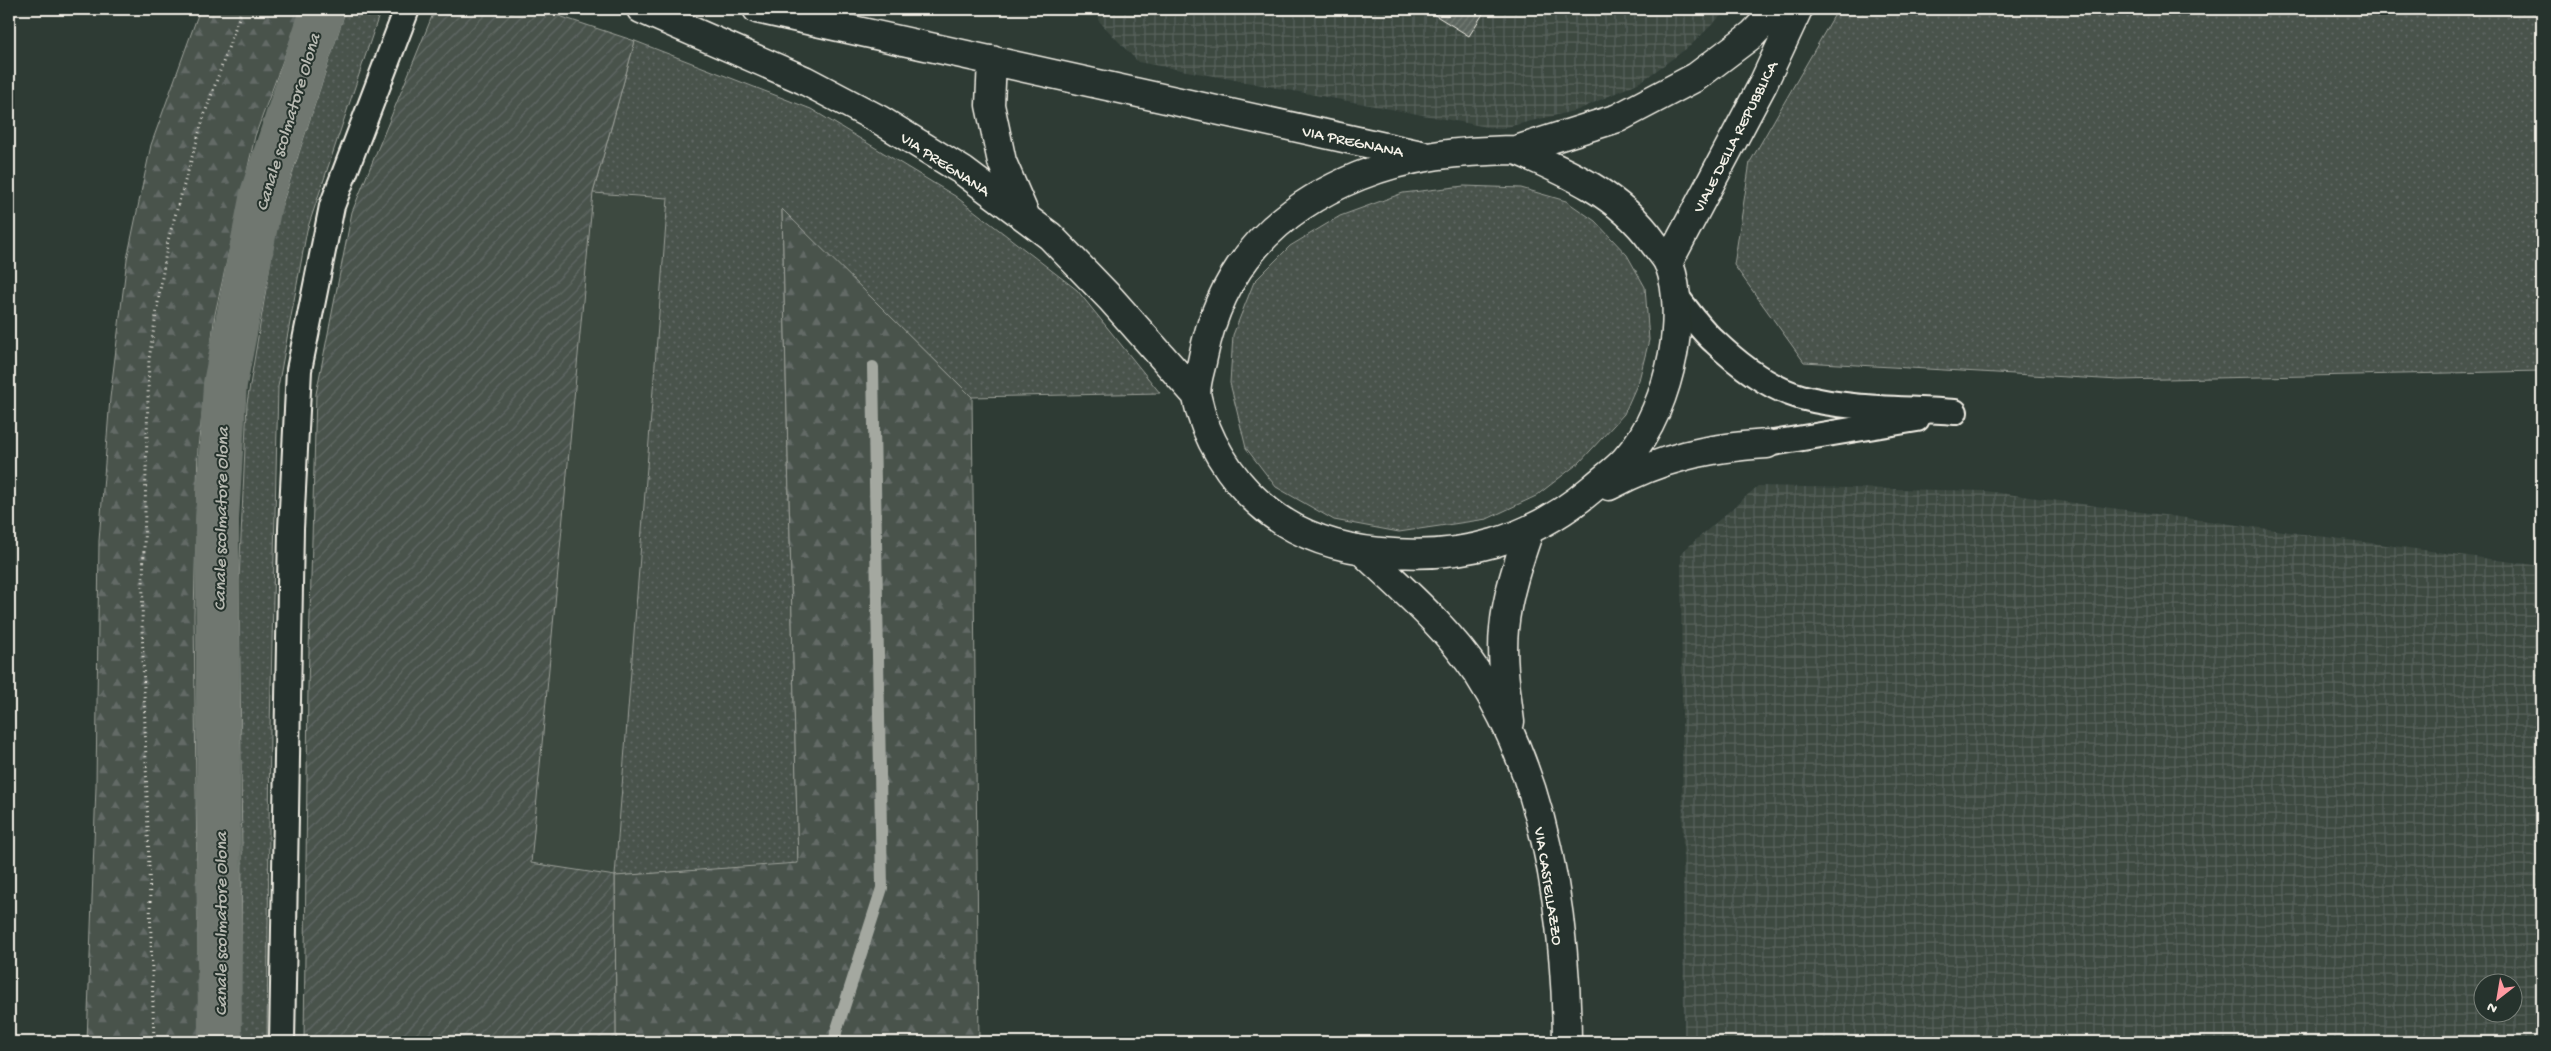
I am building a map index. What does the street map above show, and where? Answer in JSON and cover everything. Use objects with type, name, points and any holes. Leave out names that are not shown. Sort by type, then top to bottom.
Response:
[{"type":"street","name":"VIA PREGNANA","points":[[641,9],[804,80],[880,120],[963,171],[1050,236],[1111,299],[1196,395]]},
{"type":"street","name":"VIA PREGNANA","points":[[757,9],[1422,156]]},
{"type":"street","points":[[1768,444],[1697,452],[1642,468],[1572,505],[1529,531],[1506,540],[1470,548],[1414,555],[1361,550],[1328,544],[1289,526],[1259,504],[1237,479],[1212,441],[1196,395],[1208,332],[1226,291],[1255,244],[1282,219],[1317,197],[1359,176],[1422,156],[1516,150],[1618,118],[1696,77],[1753,34],[1777,9]]},
{"type":"street","name":"VIALE DELLA REPUBBLICA","points":[[1668,263],[1763,84],[1798,9]]},
{"type":"street","points":[[992,60],[990,105],[1002,162],[1026,218]]},
{"type":"street","points":[[1516,150],[1577,177],[1615,204],[1644,229],[1668,263],[1676,296],[1675,344],[1668,379],[1653,418],[1626,460],[1572,505]]},
{"type":"street","name":"VIA CASTELLAZZO","points":[[1529,531],[1512,581],[1504,629],[1505,688],[1511,733],[1546,842],[1557,910],[1567,1042]]},
{"type":"street","name":"VIA CASTELLAZZO","points":[[1361,550],[1434,618],[1477,674],[1511,733]]},
{"type":"lane","points":[[282,1042],[291,529],[299,370],[318,267],[332,206],[408,9]]},
{"type":"lane","points":[[1676,296],[1713,341],[1739,364],[1770,383],[1799,397],[1835,404],[1955,412],[1768,444]]},
{"type":"path","points":[[154,1042],[142,623],[149,359],[168,240],[204,116],[242,9]]},
{"type":"shaded area","points":[[1100,9],[1728,9],[1690,46],[1642,81],[1578,110],[1498,129],[1138,62],[1098,20]]},
{"type":"shaded area","points":[[593,193],[668,198],[615,876],[531,863]]},
{"type":"shaded area","points":[[1758,486],[1985,491],[2542,566],[2542,1042],[1684,1042],[1681,553]]},
{"type":"green space","points":[[200,9],[302,9],[255,136],[215,314],[198,447],[194,615],[199,1042],[87,1042],[96,786],[99,541],[110,398],[127,259],[151,145]]},
{"type":"green space","points":[[346,9],[384,9],[378,18],[307,230],[278,387],[270,728],[267,1042],[240,1042],[242,855],[239,581],[247,403],[278,217]]},
{"type":"green space","points":[[435,9],[538,9],[635,41],[593,193],[531,863],[615,876],[616,1042],[304,1042],[308,688],[316,394],[352,212]]},
{"type":"green space","points":[[1838,9],[2542,9],[2542,371],[2119,380],[1804,362],[1734,265],[1750,162]]},
{"type":"green space","points":[[635,41],[811,109],[955,196],[1077,290],[1160,393],[972,397],[782,210],[798,864],[615,876],[668,198],[593,193]]},
{"type":"green space","points":[[1464,186],[1521,188],[1566,201],[1595,221],[1627,255],[1645,287],[1649,340],[1639,380],[1624,414],[1580,462],[1536,496],[1487,519],[1399,532],[1334,520],[1276,487],[1246,448],[1230,383],[1233,335],[1254,282],[1290,246],[1340,216],[1403,193]]},
{"type":"green space","points":[[782,209],[972,397],[979,1042],[616,1042],[615,876],[798,863]]},
{"type":"building","points":[[1425,9],[1486,9],[1469,36]]},
{"type":"waterway","name":"Canale scolmatore Olona","points":[[220,1042],[217,520],[225,384],[262,194],[323,9]]},
{"type":"waterway","points":[[835,1042],[836,1032],[882,888],[873,367]]}]
